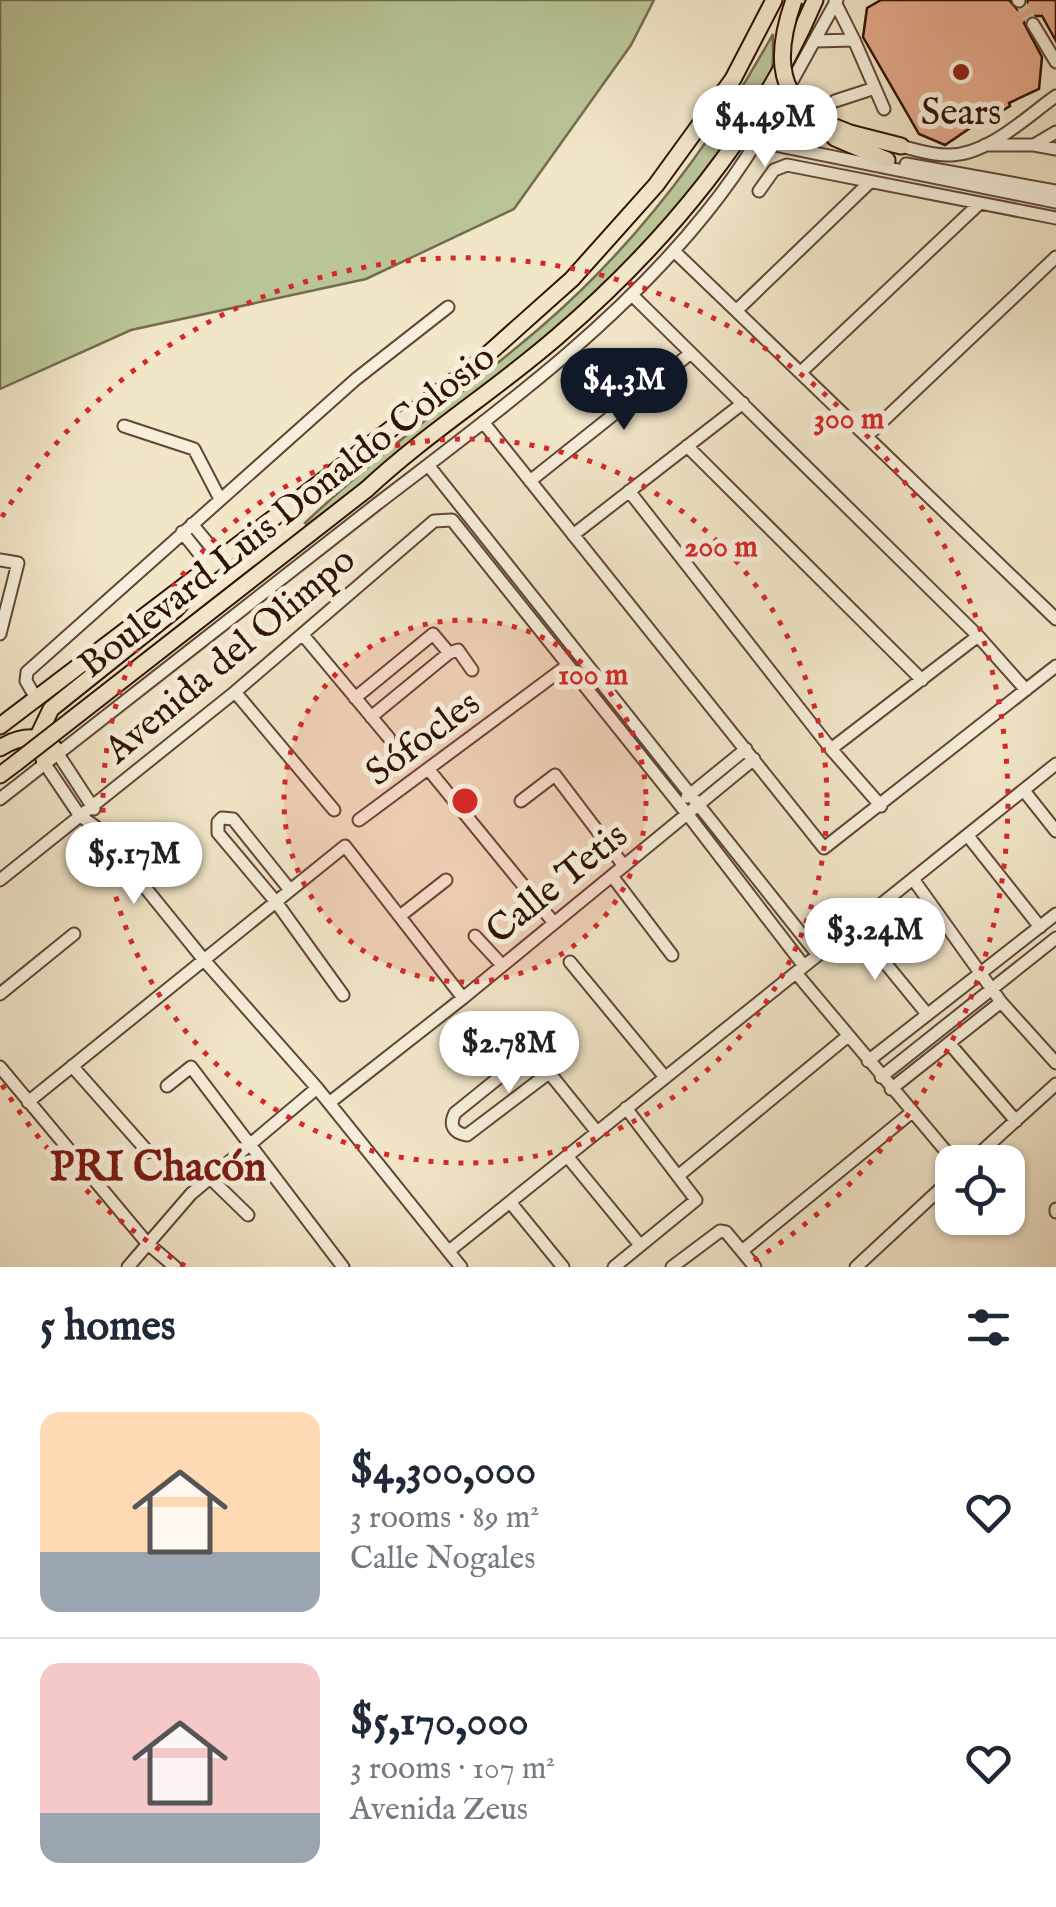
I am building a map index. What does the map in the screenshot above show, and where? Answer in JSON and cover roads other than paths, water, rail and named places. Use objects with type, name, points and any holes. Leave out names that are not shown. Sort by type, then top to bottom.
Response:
[{"type":"main road","name":"Boulevard Luis Donaldo Colosio","points":[[0,726],[479,362],[572,279],[667,170],[733,78],[774,0]]},
{"type":"main road","points":[[794,0],[782,38],[784,80],[792,98],[834,138],[888,160]]},
{"type":"main road","name":"Boulevard Luis Donaldo Colosio","points":[[0,775],[558,336],[651,246],[755,116],[800,36],[815,0]]},
{"type":"main road","points":[[820,121],[900,146]]},
{"type":"main road","points":[[38,739],[51,708],[176,610],[209,567]]},
{"type":"main road","points":[[0,748],[19,739],[38,739],[52,744],[51,759]]},
{"type":"street","points":[[836,1],[884,110]]},
{"type":"street","points":[[0,798],[483,422],[632,295],[674,252],[760,142],[836,1]]},
{"type":"street","points":[[1033,24],[1056,62]]},
{"type":"street","points":[[815,41],[854,40]]},
{"type":"street","points":[[835,100],[875,88]]},
{"type":"street","points":[[900,146],[950,156],[968,153],[986,145],[1056,96]]},
{"type":"street","points":[[1034,145],[1056,132]]},
{"type":"street","points":[[760,142],[1056,202]]},
{"type":"street","points":[[986,145],[1056,149]]},
{"type":"street","points":[[888,160],[1056,192]]},
{"type":"street","points":[[760,191],[774,170],[787,166],[1056,218]]},
{"type":"street","points":[[737,310],[870,182]]},
{"type":"street","points":[[801,372],[980,204]]},
{"type":"street","points":[[674,252],[1056,618]]},
{"type":"street","points":[[868,436],[1056,258]]},
{"type":"street","points":[[632,295],[978,636],[1026,690]]},
{"type":"street","points":[[36,698],[26,682],[27,672],[356,379],[448,306]]},
{"type":"street","points":[[530,482],[691,353]]},
{"type":"street","points":[[573,535],[743,403]]},
{"type":"street","points":[[483,422],[824,848],[1056,666]]},
{"type":"street","points":[[124,426],[194,449],[220,500]]},
{"type":"street","points":[[687,446],[922,680]]},
{"type":"street","points":[[428,465],[818,955]]},
{"type":"street","points":[[629,492],[832,750],[881,806]]},
{"type":"street","name":"Avenida del Olimpo","points":[[0,880],[235,692],[434,522],[452,520],[568,665]]},
{"type":"street","points":[[187,528],[209,567]]},
{"type":"street","points":[[0,560],[18,562],[0,634]]},
{"type":"street","points":[[356,698],[433,634],[472,670]]},
{"type":"street","points":[[302,635],[389,738]]},
{"type":"street","points":[[832,750],[978,636]]},
{"type":"street","points":[[371,717],[453,651]]},
{"type":"street","points":[[568,665],[683,809],[868,1062],[940,1145]]},
{"type":"street","name":"Sófocles","points":[[360,820],[568,665]]},
{"type":"street","points":[[71,690],[78,710],[99,722]]},
{"type":"street","points":[[235,692],[334,810]]},
{"type":"street","name":"Calle Tetis","points":[[329,1103],[612,876],[683,809],[750,754]]},
{"type":"street","points":[[51,759],[93,806],[96,827]]},
{"type":"street","points":[[51,759],[80,816],[96,827],[204,960],[318,1088],[461,1267]]},
{"type":"street","points":[[449,1252],[1056,764]]},
{"type":"street","points":[[429,770],[554,923]]},
{"type":"street","points":[[521,801],[555,775],[624,866]]},
{"type":"street","points":[[1025,792],[1056,831]]},
{"type":"street","points":[[290,890],[232,819],[222,818],[218,832],[276,902],[342,995]]},
{"type":"street","points":[[968,836],[1040,927]]},
{"type":"street","points":[[28,1102],[345,846],[462,998]]},
{"type":"street","points":[[612,876],[672,956]]},
{"type":"street","points":[[914,879],[991,990],[1056,1064]]},
{"type":"street","points":[[400,916],[446,880]]},
{"type":"street","points":[[868,1062],[1056,914]]},
{"type":"street","points":[[855,926],[927,1014]]},
{"type":"street","points":[[0,994],[74,934]]},
{"type":"street","points":[[475,936],[501,964]]},
{"type":"street","points":[[881,1076],[1054,942]]},
{"type":"street","points":[[570,962],[664,1076]]},
{"type":"street","points":[[891,1089],[1001,1002]]},
{"type":"street","points":[[506,1018],[597,1132]]},
{"type":"street","points":[[678,1176],[848,1036]]},
{"type":"street","points":[[948,1043],[1016,1121]]},
{"type":"street","points":[[533,1050],[455,1113],[452,1128],[458,1134],[466,1134],[550,1072]]},
{"type":"street","points":[[72,1066],[148,1152]]},
{"type":"street","points":[[0,1067],[148,1244],[175,1267]]},
{"type":"street","points":[[167,1086],[191,1067],[343,1267]]},
{"type":"street","points":[[989,1145],[1056,1084]]},
{"type":"street","points":[[128,1267],[209,1177],[318,1088]]},
{"type":"street","points":[[614,1267],[696,1200],[626,1108]]},
{"type":"street","points":[[742,1251],[912,1112]]},
{"type":"street","points":[[567,1156],[640,1246]]},
{"type":"street","points":[[209,1177],[248,1216]]},
{"type":"street","points":[[856,1267],[935,1194]]},
{"type":"street","points":[[510,1202],[563,1267]]},
{"type":"street","points":[[672,1267],[712,1234],[726,1232],[755,1267]]},
{"type":"tunnel","points":[[1019,1],[1033,24]]},
{"type":"place","name":"Sears","points":[[961,72]]},
{"type":"district","name":"PRI Chacón","points":[[158,1165]]}]
